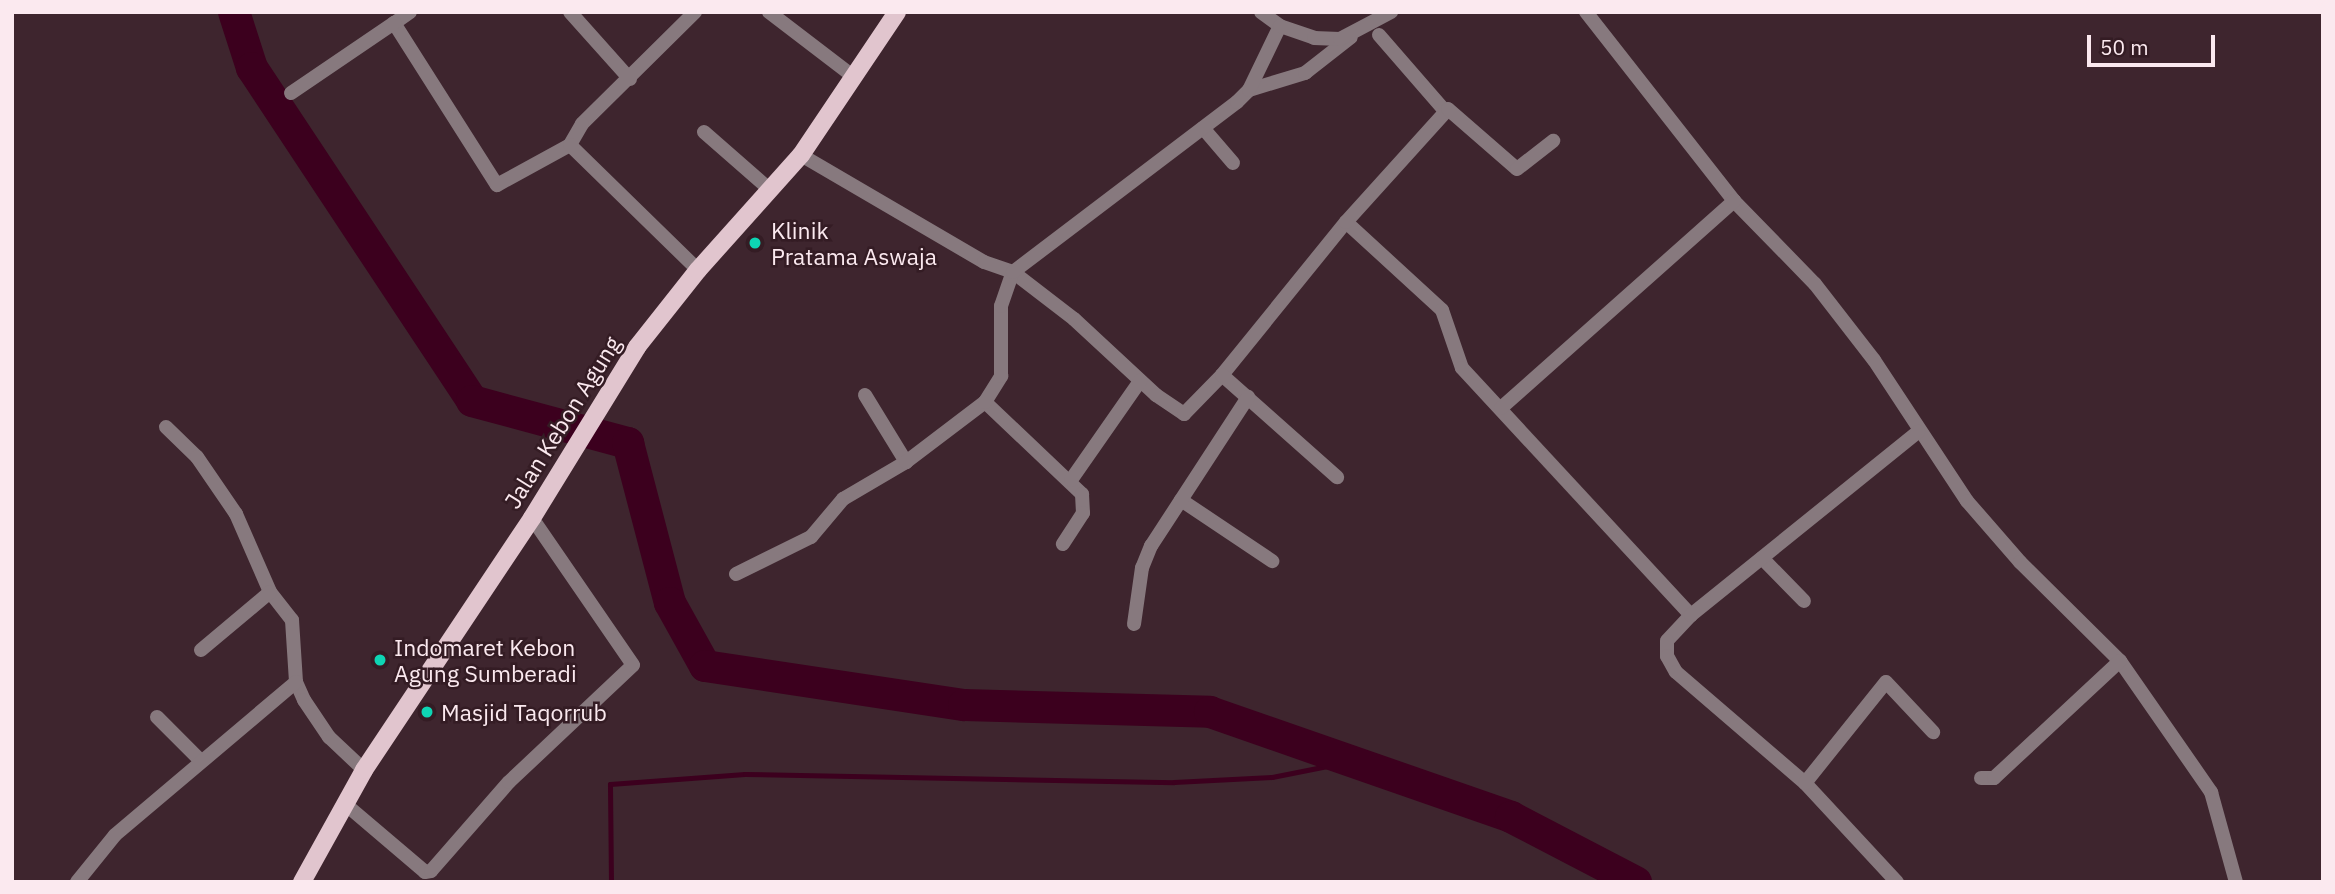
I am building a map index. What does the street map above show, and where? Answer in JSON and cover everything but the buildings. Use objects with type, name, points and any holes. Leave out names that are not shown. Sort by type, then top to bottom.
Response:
[{"type":"main road","name":"Jalan Kebon Agung","points":[[302,882],[364,770],[532,518],[599,404],[637,347],[698,270],[801,155],[897,12]]},
{"type":"street","points":[[291,93],[410,12]]},
{"type":"street","points":[[394,23],[497,185],[570,145],[582,124],[695,12]]},
{"type":"street","points":[[769,12],[853,77]]},
{"type":"street","points":[[1261,12],[1280,26],[1314,38],[1351,37]]},
{"type":"street","points":[[736,574],[811,537],[843,499],[906,462],[985,402],[1001,376],[1001,306],[1013,272],[1249,90],[1305,73],[1351,37],[1391,12]]},
{"type":"street","points":[[1586,12],[1734,201],[1815,284],[1903,399],[1918,432],[1967,501],[2020,562],[2120,660],[2211,792],[2236,882]]},
{"type":"street","points":[[574,14],[630,79]]},
{"type":"street","points":[[1249,90],[1280,26]]},
{"type":"street","points":[[1379,35],[1445,111]]},
{"type":"street","points":[[801,155],[984,262],[1013,272],[1074,319],[1140,381],[1187,414],[1346,222],[1445,111],[1452,110],[1517,169],[1553,141]]},
{"type":"street","points":[[1203,128],[1233,163]]},
{"type":"street","points":[[704,132],[769,189]]},
{"type":"street","points":[[570,145],[698,270]]},
{"type":"street","points":[[1501,408],[1734,201]]},
{"type":"street","points":[[1346,222],[1442,310],[1462,368],[1691,615]]},
{"type":"street","points":[[1222,374],[1337,477]]},
{"type":"street","points":[[1071,480],[1140,381]]},
{"type":"street","points":[[865,395],[906,462]]},
{"type":"street","points":[[1134,624],[1142,568],[1181,500],[1248,397]]},
{"type":"street","points":[[985,402],[1071,480],[1082,494],[1083,513],[1063,544]]},
{"type":"street","points":[[166,427],[197,457],[236,514],[270,592],[292,620],[296,682],[329,737],[364,770]]},
{"type":"street","points":[[1897,882],[1805,783],[1676,672],[1667,656],[1667,641],[1691,615],[1918,432]]},
{"type":"street","points":[[1181,500],[1272,561]]},
{"type":"street","points":[[344,803],[425,872],[431,871],[509,782],[633,665],[532,518]]},
{"type":"street","points":[[1762,558],[1804,601]]},
{"type":"street","points":[[201,650],[270,592]]},
{"type":"street","points":[[1981,778],[1994,778],[2120,660]]},
{"type":"street","points":[[78,882],[115,835],[296,682]]},
{"type":"street","points":[[1805,783],[1885,682],[1933,732]]},
{"type":"street","points":[[157,717],[201,761]]},
{"type":"waterway","points":[[234,12],[252,68],[472,401],[628,443],[670,603],[705,666],[964,705],[1210,712],[1511,817],[1636,882]]},
{"type":"waterway","points":[[611,882],[610,784],[745,774],[1174,782],[1272,777],[1352,761]]},
{"type":"place","name":"Klinik Pratama Aswaja","points":[[755,243]]},
{"type":"place","name":"Indomaret Kebon Agung Sumberadi","points":[[380,660]]},
{"type":"place","name":"Masjid Taqorrub","points":[[427,712]]}]
